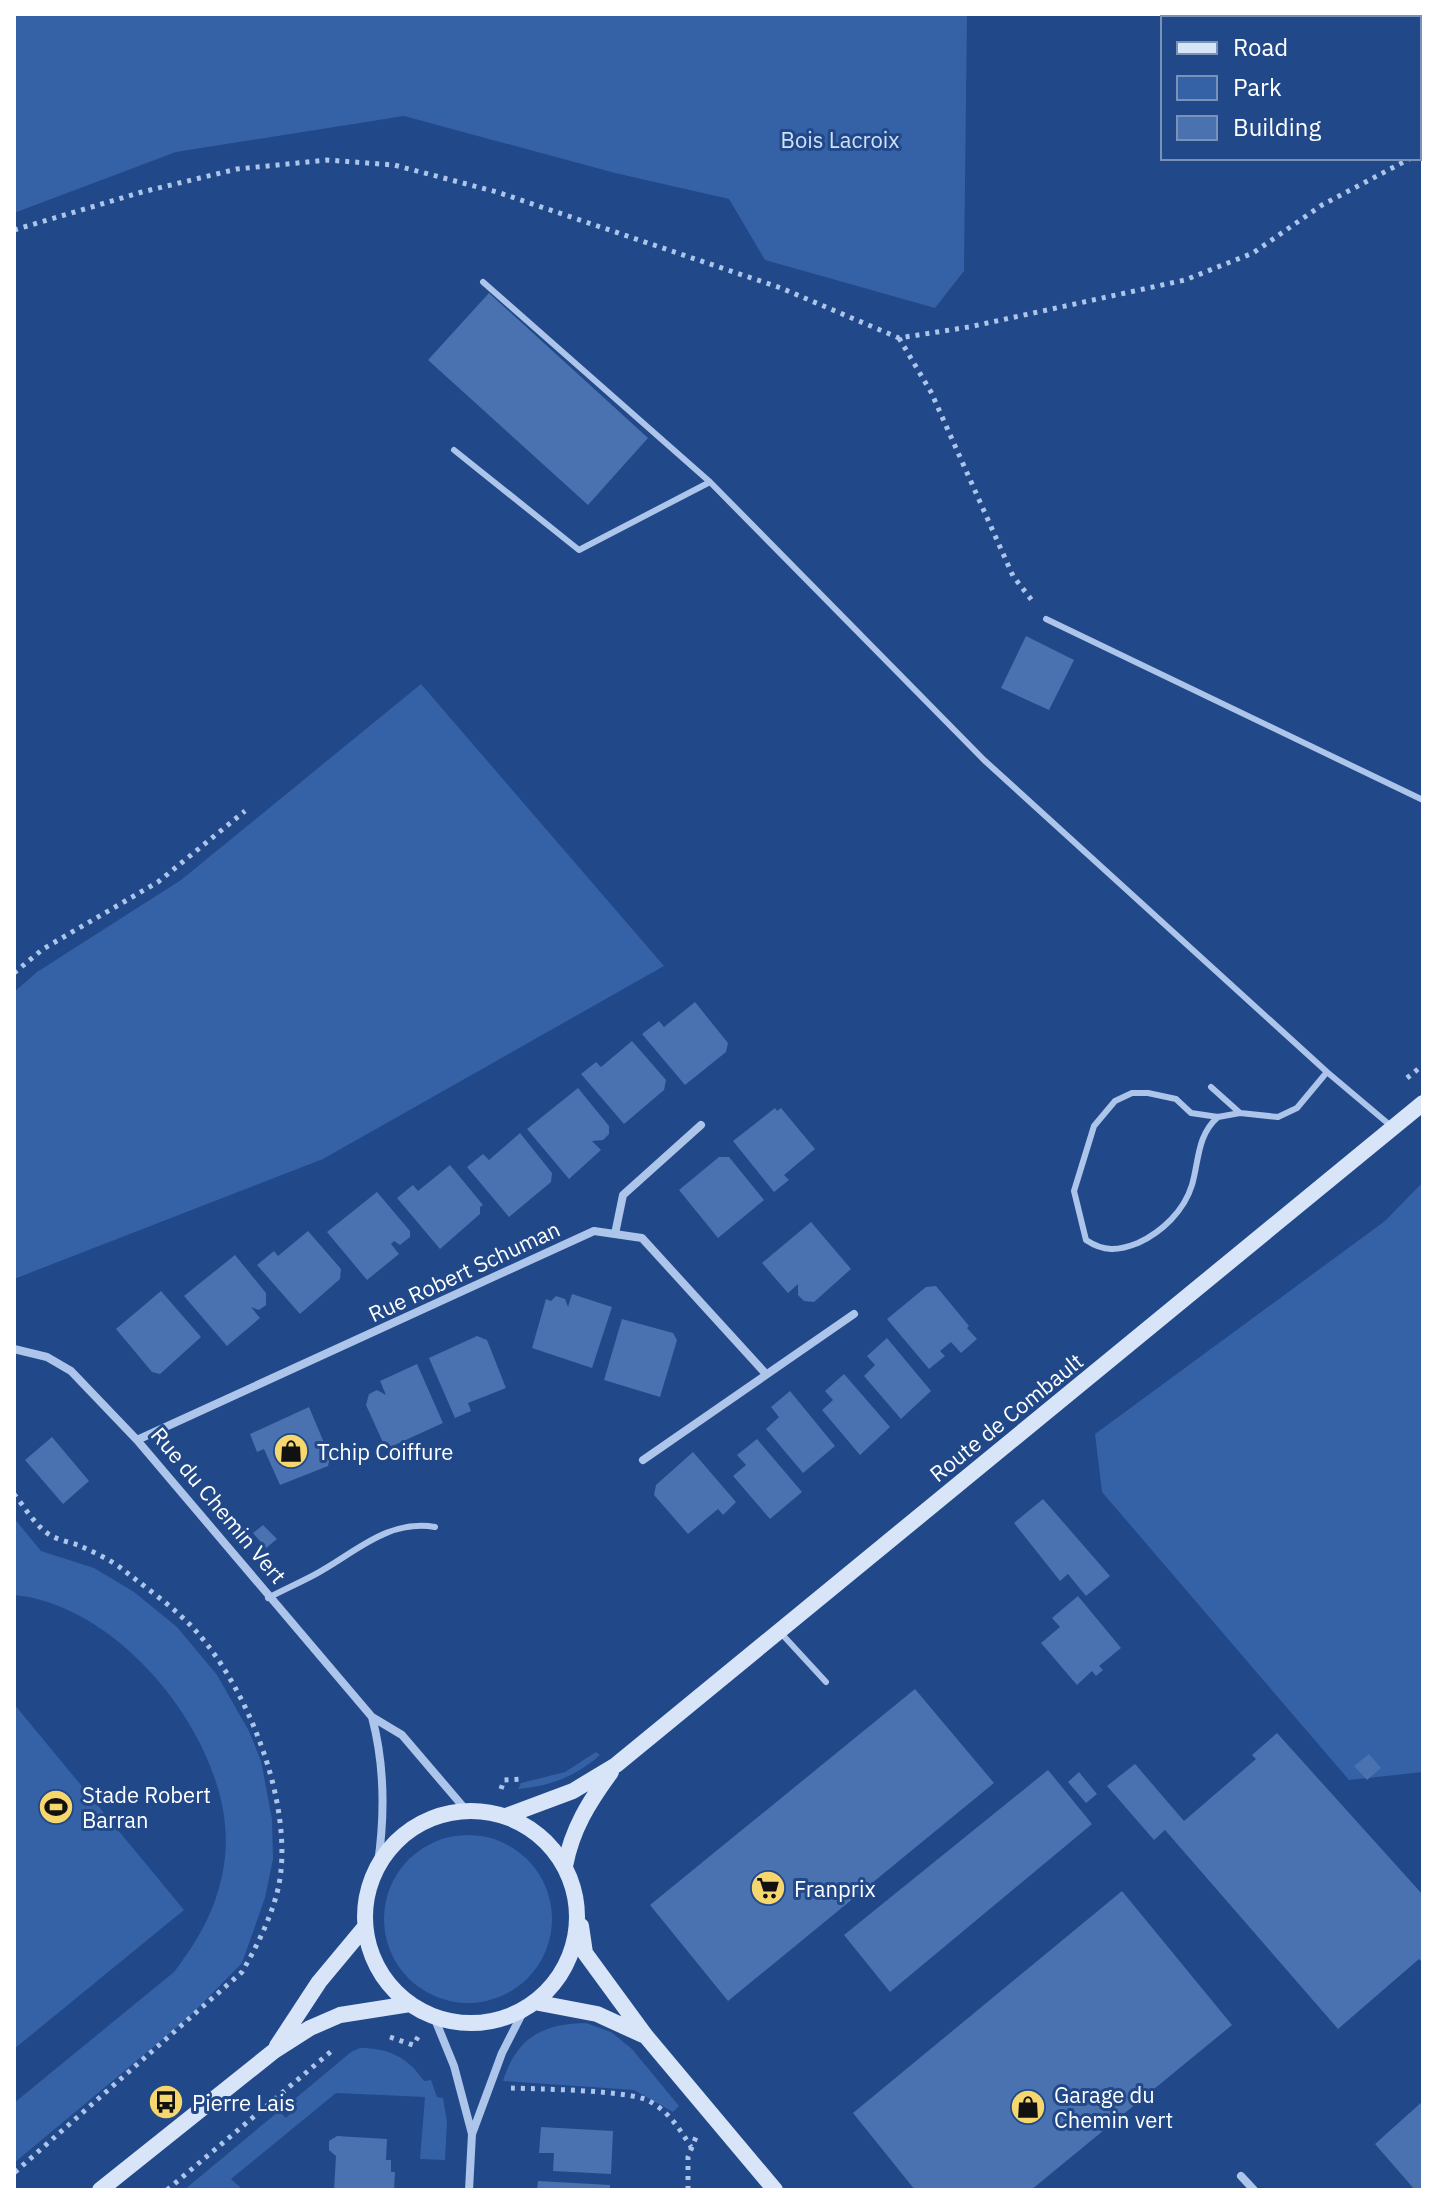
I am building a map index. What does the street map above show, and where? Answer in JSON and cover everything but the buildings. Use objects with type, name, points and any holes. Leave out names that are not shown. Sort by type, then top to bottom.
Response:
[{"type":"street","name":"Route de Combault","points":[[506,1816],[573,1791],[616,1765],[1423,1103]]},
{"type":"street","points":[[615,1234],[623,1195],[701,1125]]},
{"type":"street","name":"Rue Robert Schuman","points":[[137,1440],[594,1231],[642,1238],[766,1374]]},
{"type":"street","points":[[643,1460],[854,1314]]},
{"type":"street","name":"Rue du Chemin Vert","points":[[14,1349],[47,1357],[71,1371],[137,1440],[372,1717],[402,1735],[466,1810]]},
{"type":"street","name":"Rue du Chemin Vert","points":[[372,1717],[380,1748],[384,1813],[378,1863]]},
{"type":"street","name":"Route de Combault","points":[[565,1866],[570,1838],[587,1804],[616,1765]]},
{"type":"street","name":"Route de Combault","points":[[466,1810],[506,1816],[530,1828],[549,1844],[565,1866],[577,1903],[573,1948],[551,1988],[530,2005],[481,2023],[433,2016],[396,1993],[375,1963],[364,1928],[364,1906],[369,1884],[378,1863],[394,1842],[415,1826],[439,1815],[466,1810]]},
{"type":"street","points":[[577,1903],[585,1953],[645,2035],[775,2190]]},
{"type":"street","points":[[274,2051],[319,1982],[364,1928]]},
{"type":"street","points":[[100,2190],[274,2051],[310,2028],[340,2015],[410,2004]]},
{"type":"street","points":[[472,2134],[502,2053],[530,2005],[597,2014],[645,2035]]},
{"type":"street","points":[[433,2016],[454,2066],[472,2134],[469,2190]]},
{"type":"street","points":[[1241,2176],[1254,2190]]},
{"type":"lane","points":[[483,282],[710,482],[984,760],[1327,1072],[1394,1128]]},
{"type":"lane","points":[[454,450],[579,550],[710,482]]},
{"type":"lane","points":[[1046,619],[1423,800]]},
{"type":"lane","points":[[1218,1117],[1204,1135],[1191,1187],[1180,1208],[1163,1228],[1122,1249],[1100,1249],[1086,1240],[1074,1191],[1094,1126],[1115,1101],[1132,1093],[1148,1093],[1176,1099],[1191,1113],[1218,1117],[1240,1113],[1278,1117],[1297,1108],[1327,1072]]},
{"type":"lane","points":[[1211,1087],[1240,1113]]},
{"type":"lane","points":[[268,1598],[314,1575],[369,1539],[407,1526],[435,1527]]},
{"type":"lane","points":[[779,1631],[826,1682]]},
{"type":"path","points":[[14,230],[142,192],[237,169],[327,160],[394,165],[497,192],[781,288],[899,338],[983,324],[1185,280],[1253,253],[1322,205],[1407,160]]},
{"type":"path","points":[[899,338],[931,392],[1013,576],[1046,619]]},
{"type":"path","points":[[14,973],[43,949],[158,882],[245,811]]},
{"type":"path","points":[[14,1494],[48,1534],[123,1569],[196,1631],[227,1675],[261,1743],[272,1777],[281,1849],[278,1888],[260,1940],[242,1972],[14,2173]]},
{"type":"path","points":[[376,2034],[413,2045],[433,2016]]},
{"type":"path","points":[[167,2190],[340,2043]]},
{"type":"path","points":[[490,2088],[548,2089],[647,2099],[674,2119],[691,2147]]},
{"type":"path","points":[[688,2190],[688,2157],[709,2111]]},
{"type":"green space","name":"Bois Lacroix","points":[[14,14],[967,14],[964,271],[935,308],[765,260],[729,199],[615,173],[404,116],[176,152],[14,213]]},
{"type":"green space","points":[[421,684],[664,966],[323,1159],[14,1279],[14,992],[37,972],[181,880]]},
{"type":"green space","points":[[1423,1182],[1423,1772],[1349,1780],[1102,1492],[1095,1434],[1385,1221]]},
{"type":"green space","name":"Stade Robert Barran","points":[[14,1518],[41,1551],[94,1568],[134,1592],[177,1627],[217,1675],[249,1731],[261,1761],[272,1819],[273,1859],[265,1898],[242,1963],[188,2018],[14,2163],[14,2103],[174,1972],[208,1918],[219,1889],[225,1857],[224,1815],[213,1772],[193,1729],[165,1689],[132,1654],[95,1625],[55,1605],[14,1595]]},
{"type":"green space","name":"Stade Robert Barran","points":[[14,1704],[184,1910],[14,2049]]},
{"type":"green space","points":[[596,1752],[600,1755],[572,1775],[541,1786],[518,1789],[521,1783],[565,1772]]},
{"type":"green space","points":[[468,1835],[500,1841],[528,1859],[546,1887],[552,1919],[546,1951],[528,1979],[500,1997],[468,2003],[436,1997],[408,1979],[390,1951],[384,1919],[390,1887],[408,1859],[436,1841]]},
{"type":"green space","points":[[586,2023],[611,2032],[632,2049],[679,2106],[673,2112],[634,2090],[503,2081],[516,2054],[533,2036],[556,2026]]},
{"type":"green space","points":[[360,2048],[396,2056],[411,2066],[424,2081],[431,2080],[437,2097],[443,2098],[447,2122],[445,2160],[420,2159],[425,2097],[336,2093],[231,2179],[243,2190],[184,2190],[279,2111],[286,2118],[290,2114],[284,2108],[351,2052]]},
{"type":"place","name":"Tchip Coiffure","points":[[291,1451]]},
{"type":"place","name":"Stade Robert Barran","points":[[56,1807]]},
{"type":"place","name":"Franprix","points":[[768,1888]]},
{"type":"place","name":"Pierre Lais","points":[[166,2102]]},
{"type":"place","name":"Garage du Chemin vert","points":[[1028,2107]]}]
